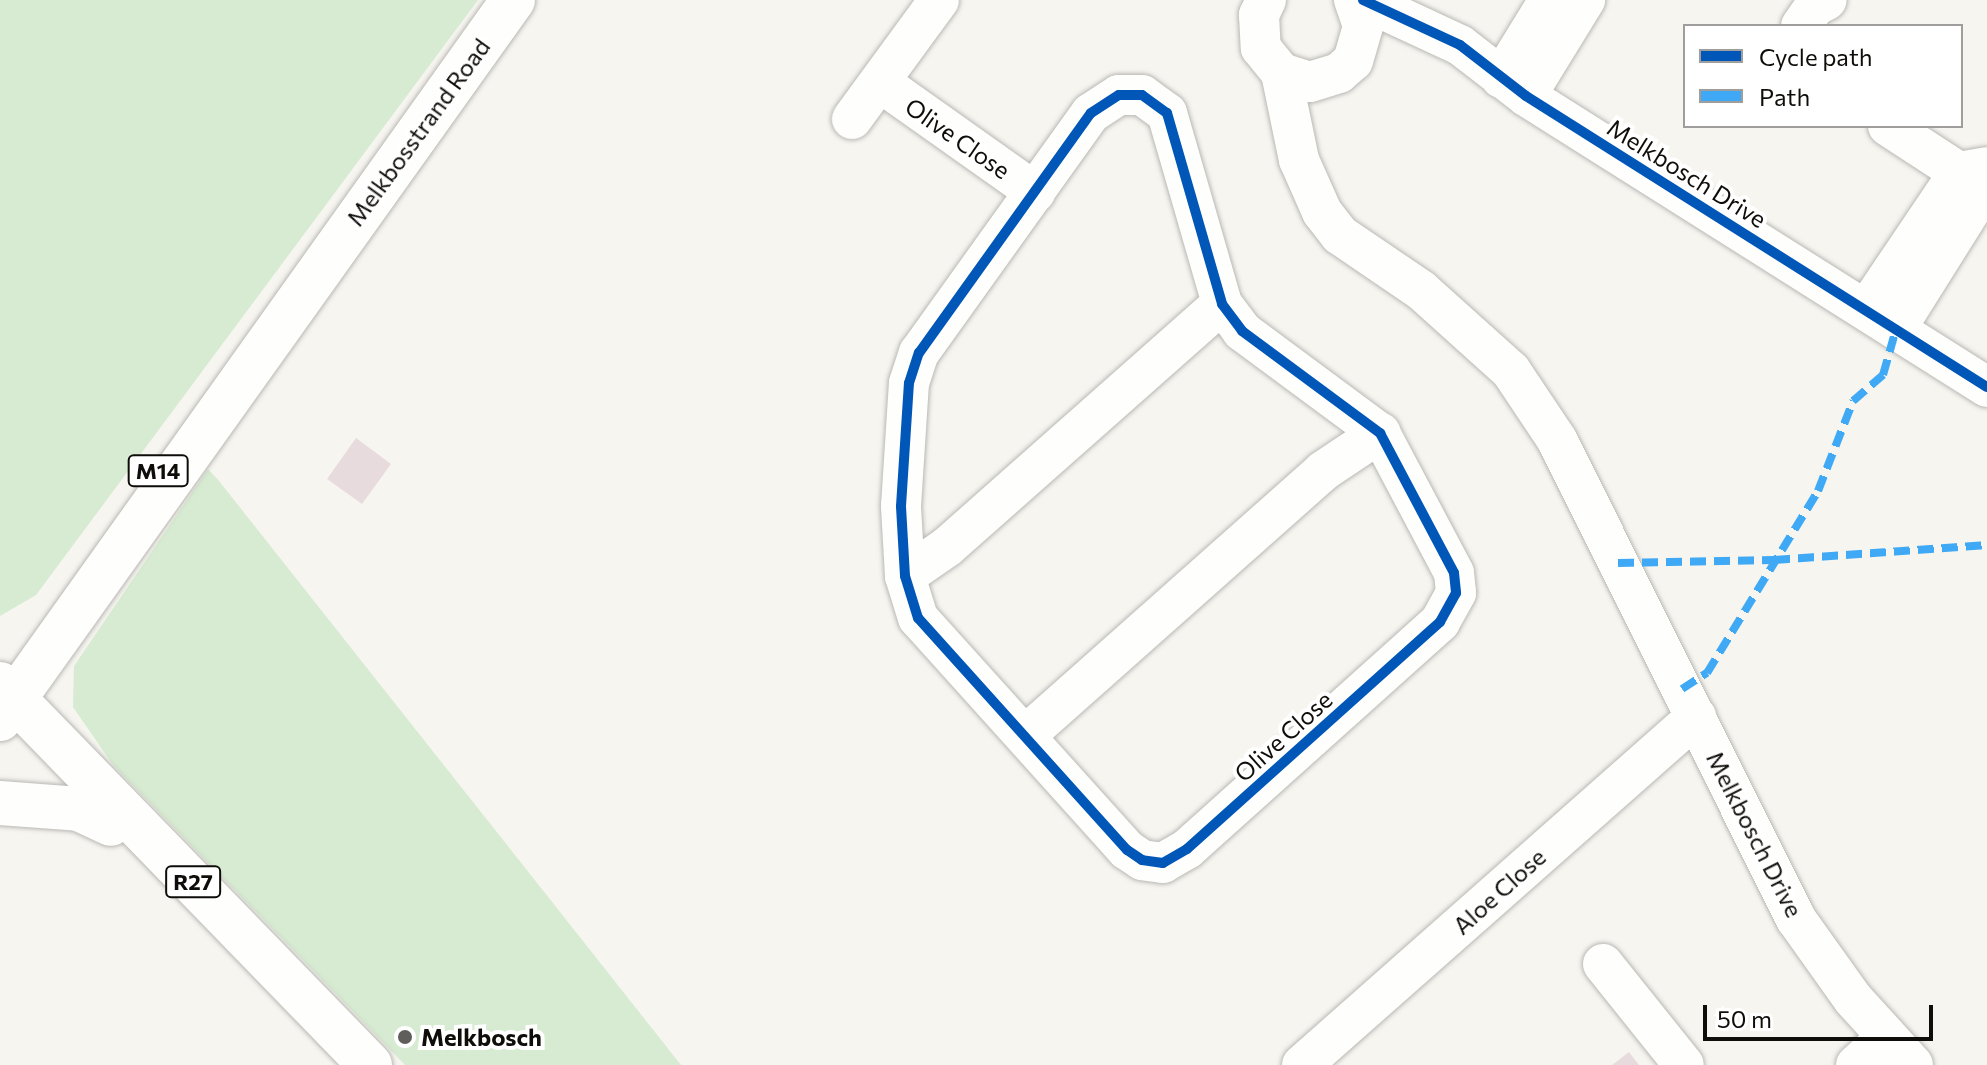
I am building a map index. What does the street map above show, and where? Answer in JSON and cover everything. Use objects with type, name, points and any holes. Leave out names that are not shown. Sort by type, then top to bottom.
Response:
[{"type":"main road","name":"Melkbosstrand Road","points":[[3,700],[243,354],[323,263],[513,0]]},
{"type":"main road","name":"R27","points":[[3,700],[111,824],[345,1065]]},
{"type":"main road","name":"R27","points":[[3,700],[370,1065]]},
{"type":"main road","points":[[0,803],[79,809],[111,824]]},
{"type":"street","points":[[852,119],[939,0]]},
{"type":"street","points":[[1266,0],[1259,15],[1261,48],[1281,73]]},
{"type":"street","points":[[1309,177],[1321,107],[1346,67],[1363,26],[1354,0]]},
{"type":"street","name":"Melkbosch Drive","points":[[1363,0],[1460,45],[1504,81],[1987,387]]},
{"type":"street","points":[[1504,81],[1549,0]]},
{"type":"street","points":[[1504,81],[1585,0]]},
{"type":"street","points":[[1802,24],[1815,6],[1827,0]]},
{"type":"street","name":"Melkbosch Drive","points":[[1504,81],[1397,46],[1310,82],[1281,73],[1299,160],[1322,212],[1340,235],[1421,290],[1511,371],[1557,440],[1796,919],[1899,1056]]},
{"type":"street","name":"Olive Close","points":[[881,83],[1035,192]]},
{"type":"street","name":"Olive Close","points":[[1119,95],[1142,95],[1167,113],[1178,137],[1222,304],[1242,331],[1380,433],[1454,573],[1456,593],[1440,622],[1187,849],[1163,863],[1142,860],[1127,850],[918,618],[905,576],[901,506],[909,383],[919,353],[1091,113],[1119,95]]},
{"type":"street","points":[[1881,319],[1981,180],[1891,128]]},
{"type":"street","points":[[905,576],[947,547],[1222,304]]},
{"type":"street","points":[[1026,735],[1323,471],[1380,433]]},
{"type":"street","name":"Aloe Close","points":[[1302,1065],[1696,717]]},
{"type":"street","points":[[1603,964],[1684,1065]]},
{"type":"street","points":[[1856,1065],[1899,1056]]},
{"type":"green space","points":[[0,0],[478,0],[36,595],[0,616]]},
{"type":"green space","points":[[208,469],[681,1065],[405,1065],[113,765],[73,707],[74,666]]},
{"type":"building","points":[[356,438],[391,464],[362,504],[327,479]]},
{"type":"building","points":[[1629,1052],[1639,1065],[1612,1065]]},
{"type":"marked path","points":[[1682,689],[1707,673],[1818,491],[1853,401],[1883,375],[1896,329]]},
{"type":"marked path","points":[[1618,563],[1774,560],[1987,545]]},
{"type":"cycle path","points":[[1363,0],[1460,45],[1526,96],[1987,387]]},
{"type":"cycle path","points":[[1119,95],[1142,95],[1167,113],[1222,304],[1242,331],[1380,433],[1454,573],[1456,593],[1440,622],[1187,849],[1163,863],[1142,860],[1127,850],[918,618],[905,576],[901,506],[909,383],[919,353],[1091,113],[1119,95]]},
{"type":"place","name":"Melkbosch","points":[[405,1037]]}]
